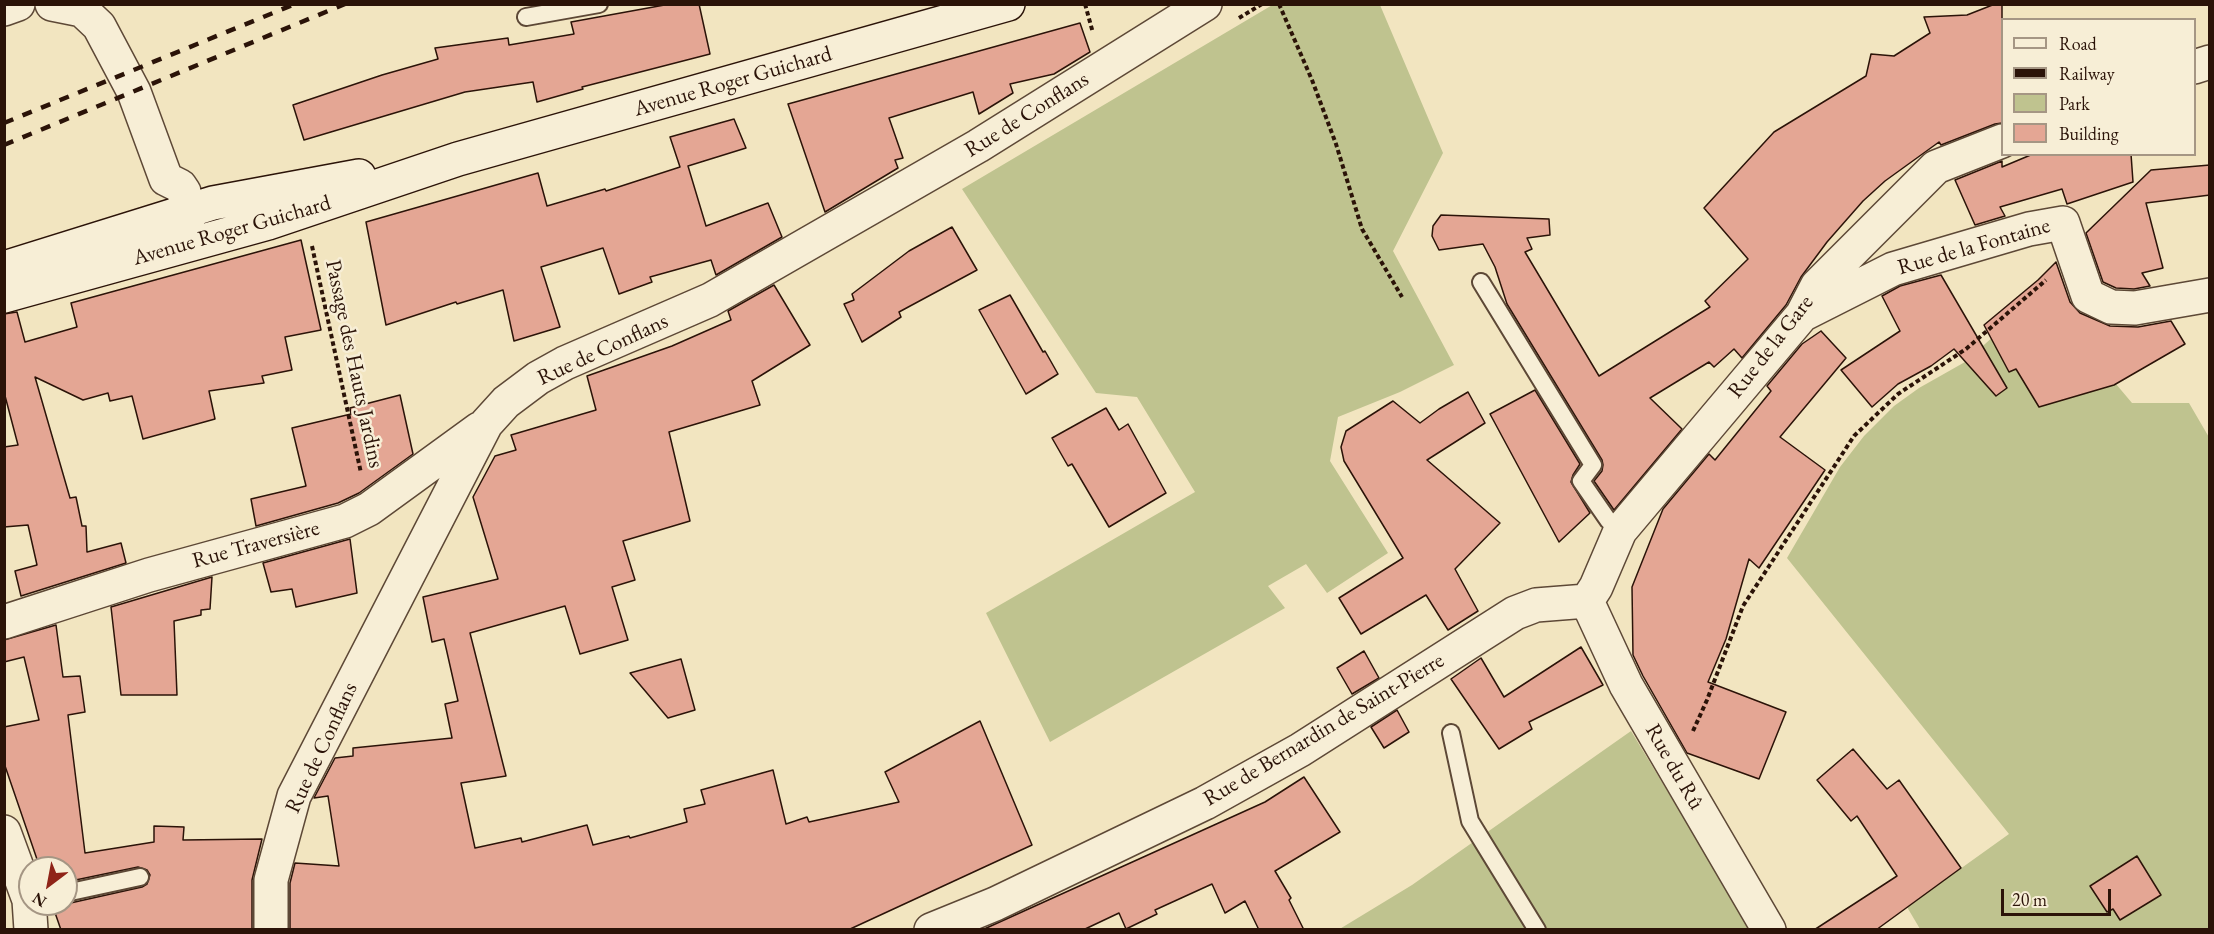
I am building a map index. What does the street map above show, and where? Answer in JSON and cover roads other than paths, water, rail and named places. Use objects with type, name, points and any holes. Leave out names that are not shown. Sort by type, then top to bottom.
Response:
[{"type":"street","points":[[4,9],[18,4]]},
{"type":"street","points":[[52,4],[82,10],[99,26],[134,92],[166,179],[180,186],[184,192],[181,226]]},
{"type":"street","name":"Avenue Roger Guichard","points":[[5,286],[181,226],[213,203],[458,159],[1008,4]]},
{"type":"street","name":"Rue de Conflans","points":[[271,930],[271,880],[294,796],[486,424],[506,402],[538,378],[566,363],[710,300],[978,146],[1205,4]]},
{"type":"street","name":"Rue de la Gare","points":[[1587,601],[1596,587],[1620,531],[1802,315],[1817,286],[1936,166],[2001,141]]},
{"type":"street","name":"Rue de la Fontaine","points":[[1802,315],[1893,269],[2029,229],[2063,223],[2088,296],[2110,307],[2136,308],[2210,296]]},
{"type":"street","name":"Rue Traversière","points":[[4,622],[149,575],[345,521],[369,509],[486,424]]},
{"type":"street","name":"Rue du Rû","points":[[1587,601],[1626,685],[1769,930]]},
{"type":"street","name":"Rue de Bernardin de Saint-Pierre","points":[[931,930],[995,904],[1205,803],[1300,750],[1515,613],[1536,605],[1587,601]]},
{"type":"street","points":[[4,832],[18,874]]},
{"type":"lane","points":[[526,17],[599,4]]},
{"type":"lane","points":[[1481,282],[1593,465],[1581,481],[1608,520],[1620,531]]},
{"type":"lane","points":[[1451,733],[1470,821],[1537,930]]},
{"type":"lane","points":[[78,890],[140,877]]},
{"type":"railway","points":[[4,123],[295,4]]},
{"type":"railway","points":[[4,145],[345,4]]}]
